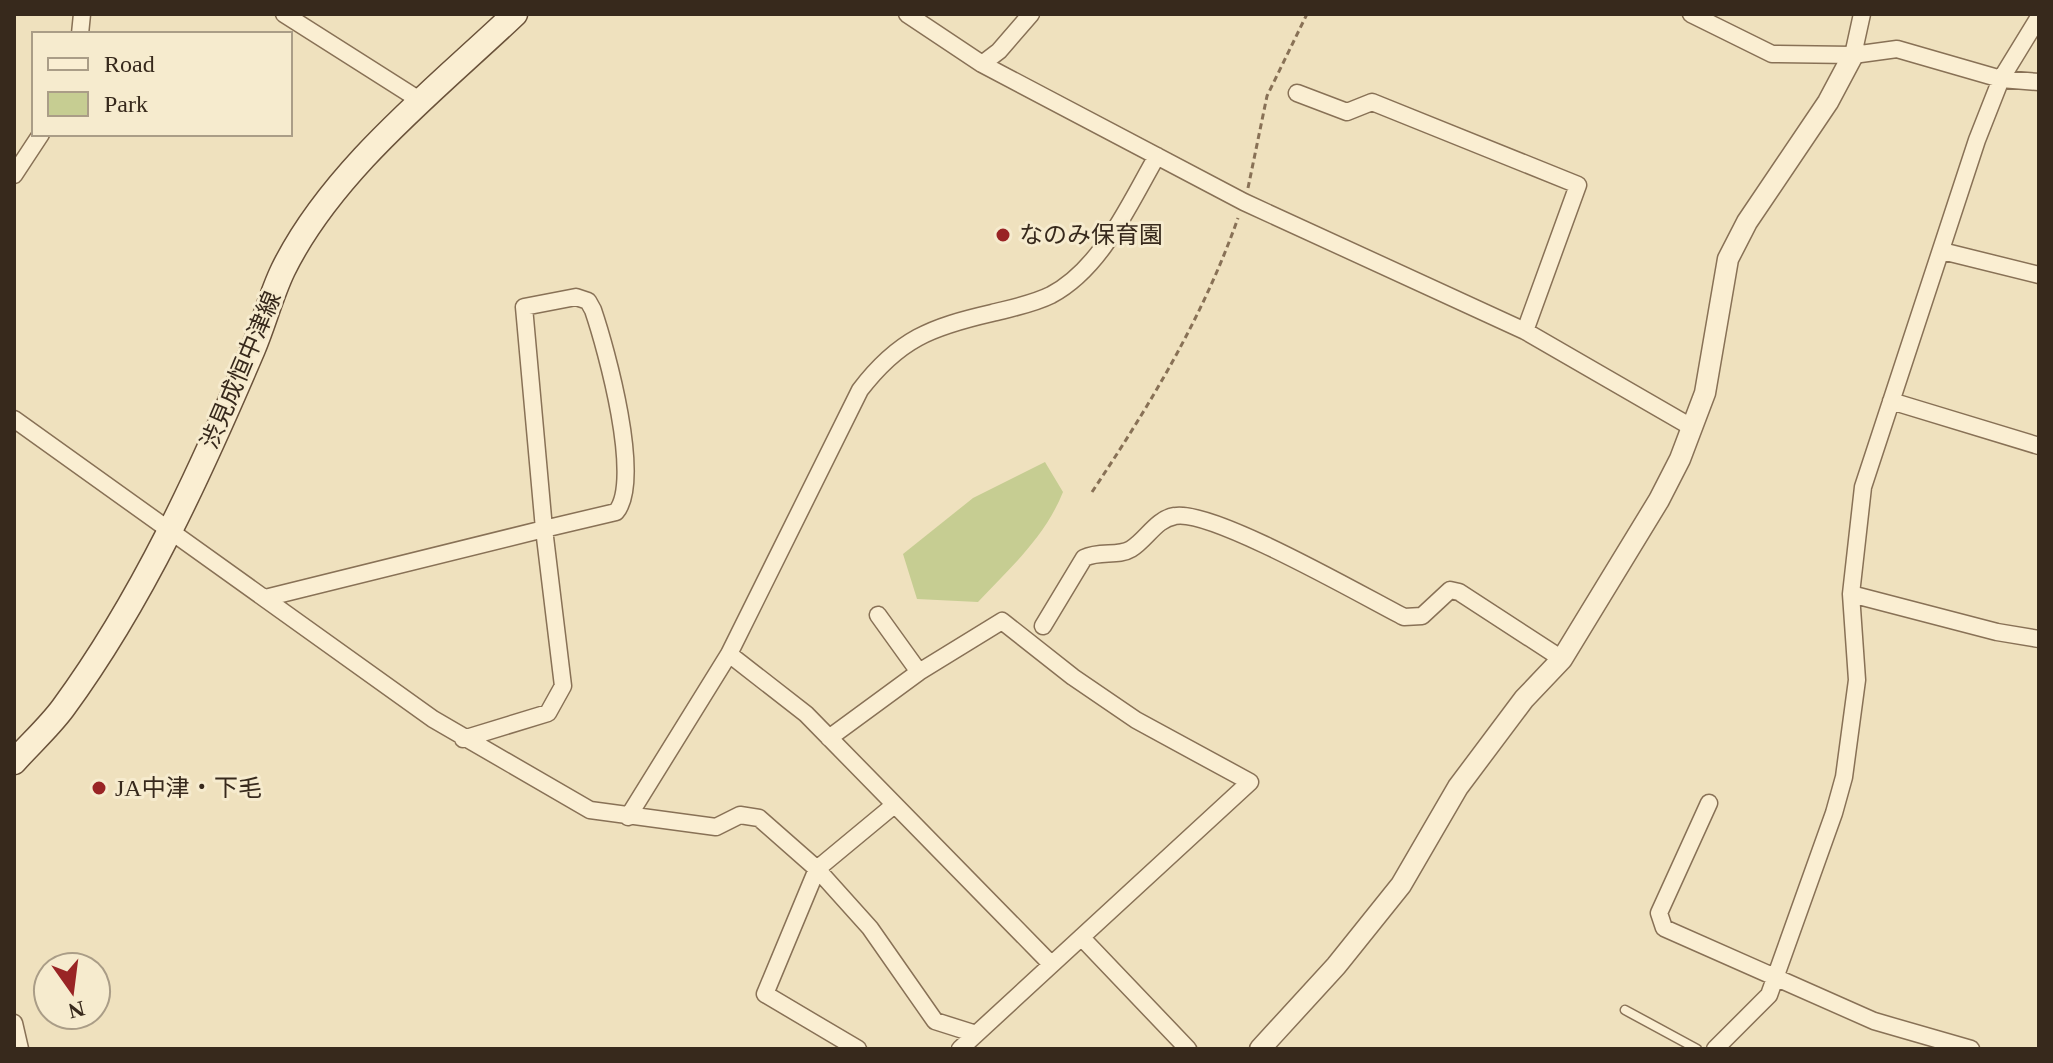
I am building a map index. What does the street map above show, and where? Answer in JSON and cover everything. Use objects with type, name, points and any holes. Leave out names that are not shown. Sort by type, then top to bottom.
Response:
[{"type":"main road","name":"渋見成恒中津線","points":[[14,762],[61,712],[121,622],[170,529],[253,349],[283,270],[343,184],[421,101],[515,14]]},
{"type":"street","points":[[284,14],[421,101]]},
{"type":"street","points":[[907,14],[982,64],[1244,202],[1525,331],[1693,428]]},
{"type":"street","points":[[982,64],[999,51],[1031,14]]},
{"type":"street","points":[[1692,14],[1772,54],[1853,55],[1897,49],[2001,79],[2039,82]]},
{"type":"street","points":[[1260,1049],[1336,966],[1401,885],[1458,787],[1524,699],[1562,659],[1659,500],[1693,428],[1705,393],[1728,259],[1747,222],[1828,102],[1853,55],[1862,14]]},
{"type":"street","points":[[1715,1049],[1762,1005],[1775,979],[1844,777],[1857,680],[1851,594],[1863,487],[1977,140],[2001,79],[2039,17]]},
{"type":"street","points":[[1297,93],[1347,112],[1372,102],[1578,185],[1525,331]]},
{"type":"street","points":[[14,175],[40,136]]},
{"type":"street","points":[[628,817],[729,654],[860,390],[883,360],[916,336],[945,324],[1017,307],[1051,294],[1081,272],[1105,243],[1157,156]]},
{"type":"street","points":[[1942,251],[2039,275]]},
{"type":"street","points":[[265,598],[544,529],[616,512],[625,498],[618,401],[588,301],[576,297],[524,307],[544,529],[563,686],[548,713],[463,739]]},
{"type":"street","points":[[1891,401],[2039,446]]},
{"type":"street","points":[[14,419],[463,739],[590,810],[716,827],[740,815],[759,818],[817,869],[870,928],[935,1021],[976,1034]]},
{"type":"street","points":[[1043,626],[1084,558],[1096,552],[1130,549],[1162,521],[1176,516],[1200,518],[1246,538],[1404,617],[1422,616],[1450,590],[1459,592],[1562,659]]},
{"type":"street","points":[[1851,594],[1997,632],[2039,639]]},
{"type":"street","points":[[878,615],[919,672]]},
{"type":"street","points":[[829,738],[919,672],[1002,621],[1073,677],[1136,720],[1250,782],[960,1049]]},
{"type":"street","points":[[729,654],[806,714],[1051,964]]},
{"type":"street","points":[[1709,803],[1659,913],[1660,923],[1675,935],[1874,1021],[1971,1049]]},
{"type":"street","points":[[858,1049],[765,994],[817,869],[893,806]]},
{"type":"street","points":[[1083,939],[1188,1049]]},
{"type":"street","points":[[14,1023],[20,1049]]},
{"type":"lane","points":[[1625,1010],[1697,1049]]},
{"type":"path","points":[[1092,492],[1155,398],[1217,278],[1244,202],[1267,96],[1307,14]]},
{"type":"green space","points":[[1045,462],[1063,492],[1037,538],[1014,564],[978,602],[917,599],[903,554],[973,498]]},
{"type":"place","name":"なのみ保育園","points":[[1003,235]]},
{"type":"place","name":"JA中津・下毛","points":[[99,788]]}]
